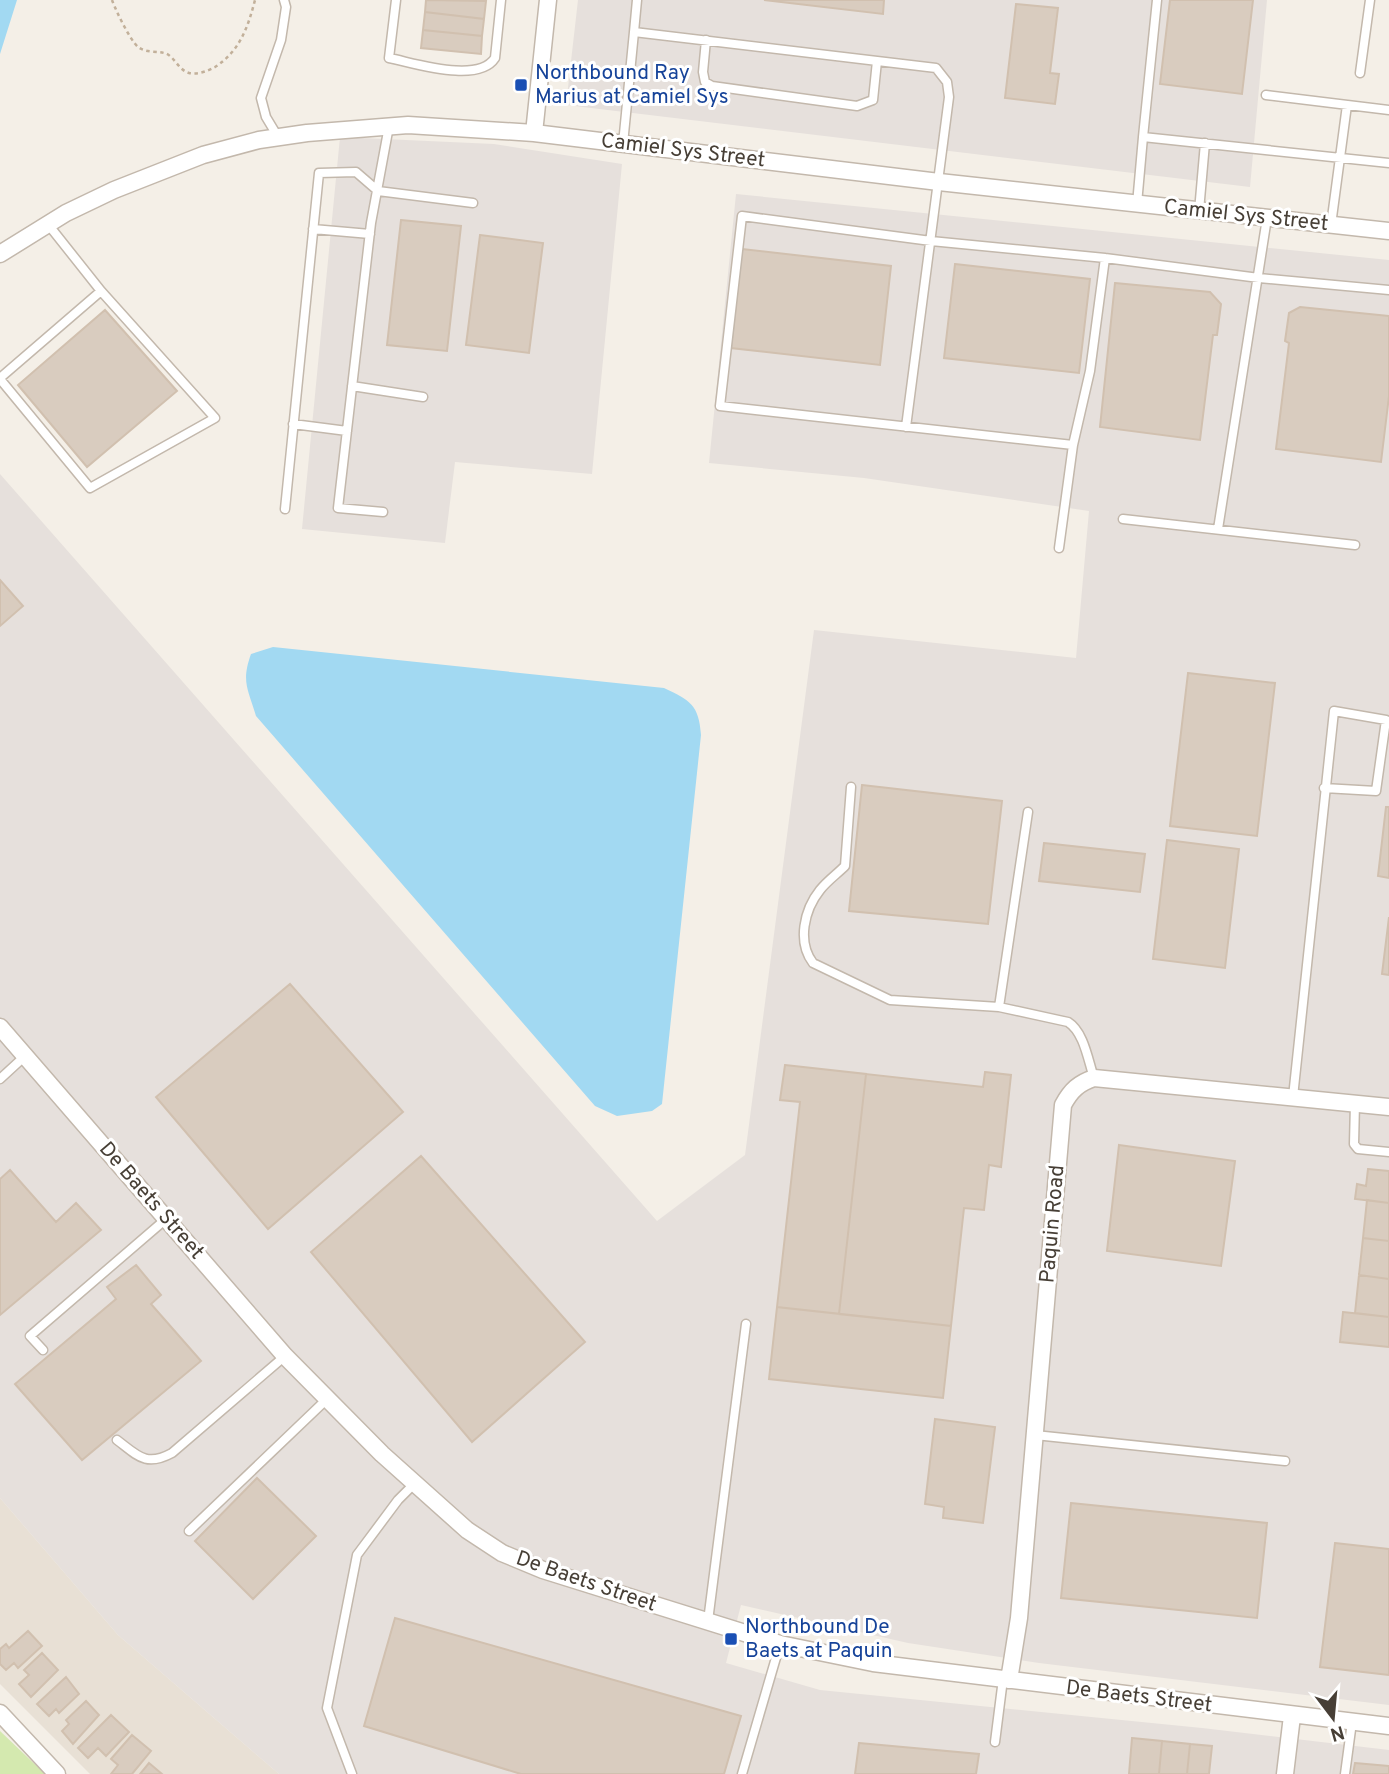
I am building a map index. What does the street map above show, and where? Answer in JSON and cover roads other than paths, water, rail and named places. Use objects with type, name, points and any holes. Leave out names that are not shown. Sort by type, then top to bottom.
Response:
[{"type":"street","points":[[534,133],[548,0]]},
{"type":"street","name":"Camiel Sys Street","points":[[0,254],[47,223],[114,190],[203,155],[278,137],[408,125],[534,133],[939,182],[1389,231]]},
{"type":"street","name":"De Baets Street","points":[[0,1027],[285,1356],[414,1484],[467,1530],[502,1553],[542,1570],[780,1644],[873,1663],[1389,1726]]},
{"type":"street","points":[[1094,1078],[1389,1107]]},
{"type":"street","name":"Paquin Road","points":[[1006,1680],[1019,1618],[1063,1105],[1070,1092],[1081,1082],[1094,1078]]},
{"type":"street","points":[[0,1713],[57,1774]]},
{"type":"street","points":[[1285,1774],[1292,1716]]},
{"type":"lane","points":[[278,137],[266,117],[261,98],[281,40],[286,7],[284,0]]},
{"type":"lane","points":[[396,0],[389,58],[466,72],[481,70],[495,58],[501,0]]},
{"type":"lane","points":[[623,144],[638,0]]},
{"type":"lane","points":[[1137,204],[1157,0]]},
{"type":"lane","points":[[1360,73],[1370,0]]},
{"type":"lane","points":[[634,32],[936,68],[947,82],[949,97],[939,182],[906,427]]},
{"type":"lane","points":[[706,40],[703,72],[705,82],[712,86],[857,106],[873,100],[877,61]]},
{"type":"lane","points":[[1266,95],[1389,110]]},
{"type":"lane","points":[[1331,225],[1347,105]]},
{"type":"lane","points":[[383,512],[338,508],[370,234],[389,126]]},
{"type":"lane","points":[[1143,137],[1389,163]]},
{"type":"lane","points":[[1199,211],[1205,143]]},
{"type":"lane","points":[[285,509],[319,173],[356,172],[378,191],[473,202]]},
{"type":"lane","points":[[1073,445],[720,406],[742,216],[931,241],[1389,290]]},
{"type":"lane","points":[[1218,529],[1267,218]]},
{"type":"lane","points":[[47,223],[101,292],[215,418],[90,488],[0,378],[101,292]]},
{"type":"lane","points":[[313,229],[370,234]]},
{"type":"lane","points":[[1059,548],[1073,445],[1090,371],[1105,258]]},
{"type":"lane","points":[[352,386],[423,397]]},
{"type":"lane","points":[[293,424],[347,431]]},
{"type":"lane","points":[[1123,519],[1355,545]]},
{"type":"lane","points":[[1293,1097],[1324,788],[1334,711],[1386,719],[1376,791],[1324,788]]},
{"type":"lane","points":[[851,788],[845,866],[820,890],[805,922],[803,939],[806,954],[813,963],[890,1000],[999,1007],[1068,1022],[1075,1026],[1094,1078]]},
{"type":"lane","points":[[999,1007],[1028,813]]},
{"type":"lane","points":[[0,1079],[25,1056]]},
{"type":"lane","points":[[1355,1104],[1354,1144],[1358,1149],[1389,1152]]},
{"type":"lane","points":[[43,1350],[30,1336],[166,1219]]},
{"type":"lane","points":[[708,1621],[746,1324]]},
{"type":"lane","points":[[117,1440],[142,1459],[158,1460],[172,1453],[285,1356]]},
{"type":"lane","points":[[189,1531],[327,1399]]},
{"type":"lane","points":[[1035,1435],[1285,1461]]},
{"type":"lane","points":[[352,1774],[327,1708],[357,1555],[398,1500],[414,1484]]},
{"type":"lane","points":[[742,1774],[780,1644]]},
{"type":"lane","points":[[995,1742],[1006,1680]]},
{"type":"lane","points":[[1345,1774],[1352,1722]]},
{"type":"water","points":[[0,0],[17,0],[0,54]]},
{"type":"water","points":[[273,647],[664,688],[692,705],[698,717],[701,735],[662,1104],[652,1111],[617,1116],[595,1106],[256,716],[246,672],[251,654]]},
{"type":"place","name":"Northbound Ray Marius at Camiel Sys","points":[[521,85]]},
{"type":"place","name":"Northbound De Baets at Paquin","points":[[731,1639]]}]
